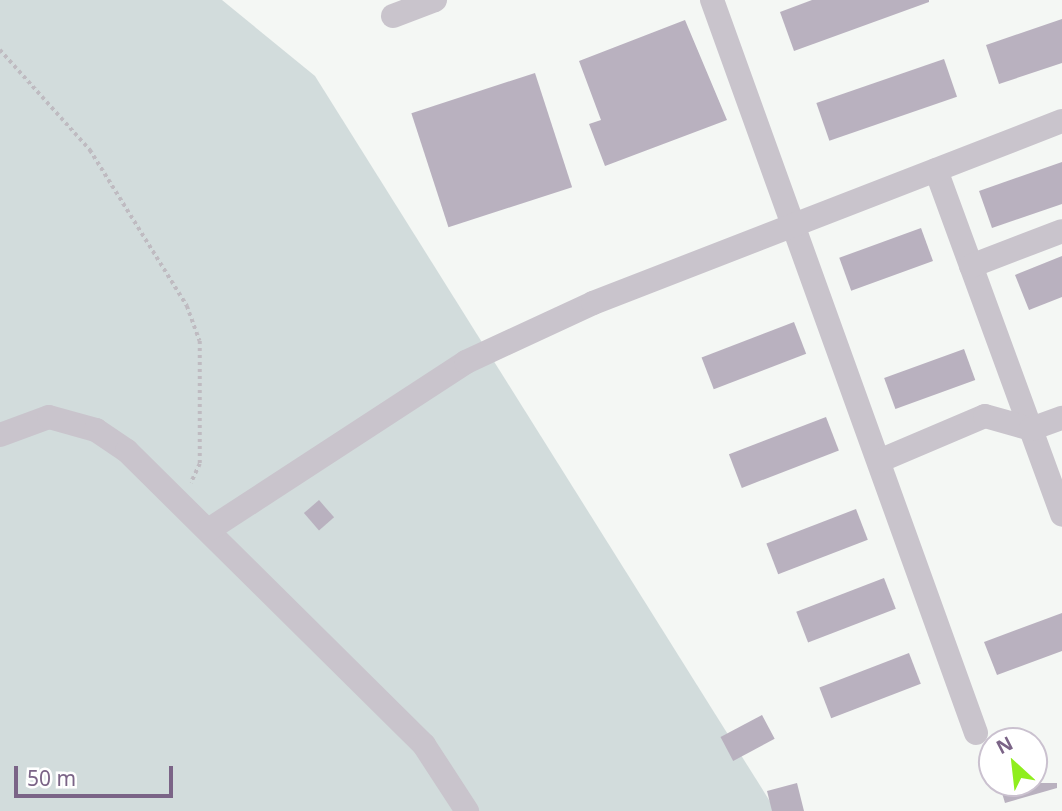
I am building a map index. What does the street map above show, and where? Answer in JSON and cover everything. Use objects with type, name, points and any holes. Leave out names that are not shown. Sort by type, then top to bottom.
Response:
[{"type":"street","points":[[393,16],[435,0]]},
{"type":"street","points":[[712,0],[976,733]]},
{"type":"street","points":[[210,529],[467,362],[593,303],[1062,121]]},
{"type":"street","points":[[936,170],[1062,515]]},
{"type":"street","points":[[971,266],[1062,231]]},
{"type":"street","points":[[879,461],[985,416],[1031,429],[1062,418]]},
{"type":"street","points":[[0,435],[49,418],[96,430],[210,529],[425,745],[467,811]]},
{"type":"path","points":[[0,50],[90,150],[187,306],[200,341],[200,464],[184,505]]},
{"type":"shaded area","points":[[0,0],[222,0],[315,76],[776,811],[0,811]]},
{"type":"building","points":[[812,0],[929,2],[794,51],[780,12]]},
{"type":"building","points":[[1062,19],[1062,63],[999,84],[986,45]]},
{"type":"building","points":[[685,20],[727,120],[605,166],[589,124],[601,120],[579,61]]},
{"type":"building","points":[[944,59],[957,97],[829,141],[816,103]]},
{"type":"building","points":[[535,73],[572,187],[448,227],[411,113]]},
{"type":"building","points":[[1062,162],[1062,204],[992,228],[979,191]]},
{"type":"building","points":[[921,228],[933,261],[851,291],[839,258]]},
{"type":"building","points":[[1062,256],[1062,297],[1029,310],[1015,275]]},
{"type":"building","points":[[794,322],[806,354],[714,389],[702,357]]},
{"type":"building","points":[[964,349],[975,380],[895,409],[884,378]]},
{"type":"building","points":[[826,417],[839,451],[742,488],[729,454]]},
{"type":"building","points":[[319,500],[334,517],[319,530],[304,513]]},
{"type":"building","points":[[856,509],[868,540],[778,574],[766,543]]},
{"type":"building","points":[[884,578],[896,609],[808,642],[796,612]]},
{"type":"building","points":[[1062,613],[1062,651],[997,675],[984,642]]},
{"type":"building","points":[[909,653],[921,684],[831,718],[819,687]]},
{"type":"building","points":[[762,715],[775,739],[733,761],[721,737]]},
{"type":"building","points":[[797,783],[804,811],[772,811],[767,791]]},
{"type":"building","points":[[1048,783],[1057,783],[1057,788],[1048,791]]},
{"type":"building","points":[[1003,797],[1026,797],[1005,803]]}]
